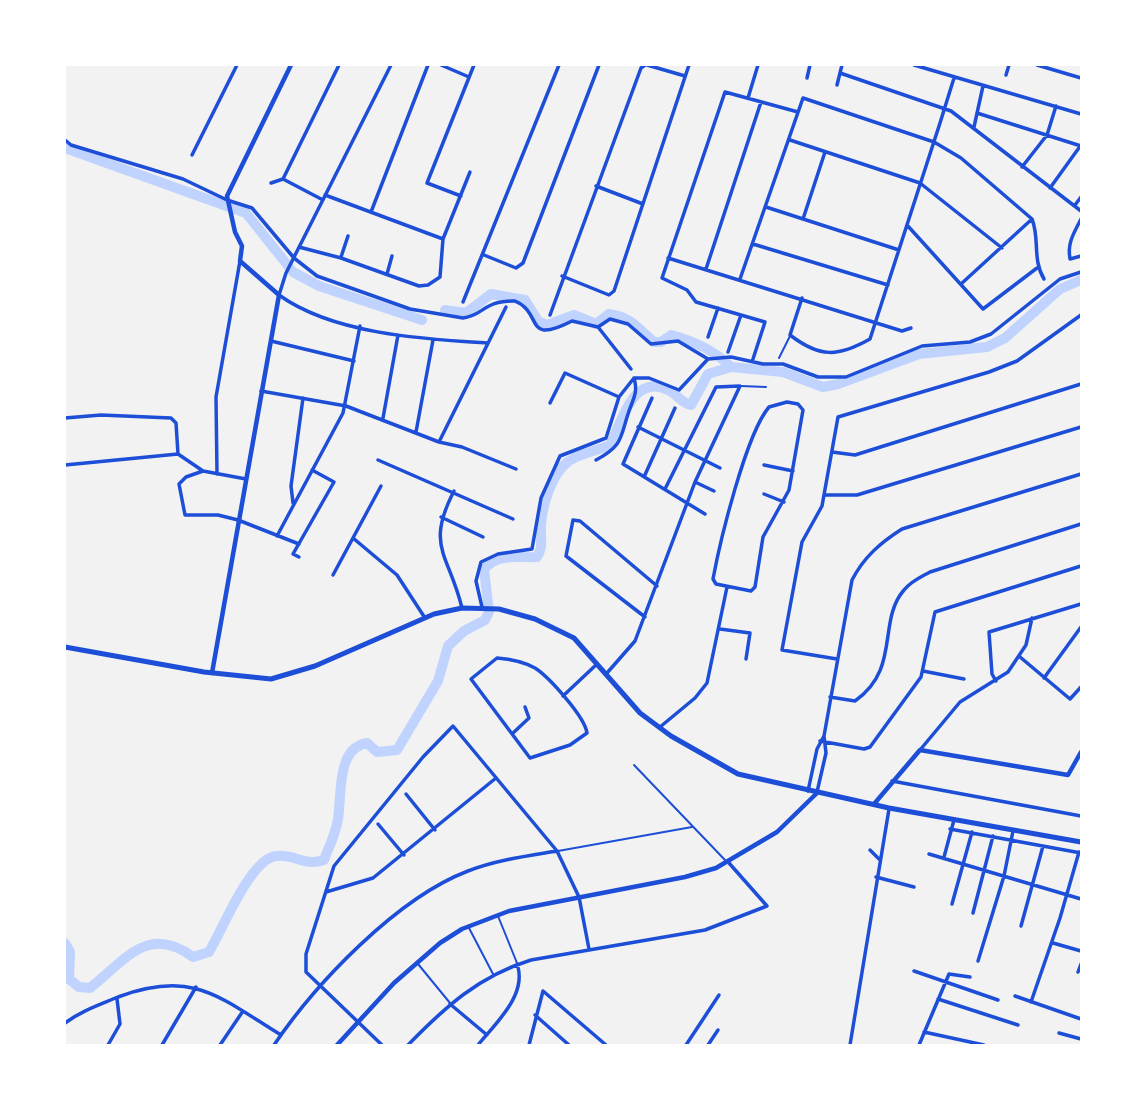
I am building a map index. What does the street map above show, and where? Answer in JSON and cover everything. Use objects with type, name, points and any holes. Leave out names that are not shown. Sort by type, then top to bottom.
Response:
[{"type":"main road","points":[[65,647],[212,673],[255,678],[283,677],[425,618],[462,608],[498,609],[535,619],[561,630],[598,662],[640,713],[659,728],[738,774],[809,794],[817,793],[1081,842]]},
{"type":"street","points":[[192,155],[237,65]]},
{"type":"street","points":[[217,474],[216,397],[242,246],[227,202],[291,65]]},
{"type":"street","points":[[283,180],[340,65]]},
{"type":"street","points":[[212,673],[279,295],[286,273],[391,65]]},
{"type":"street","points":[[371,212],[428,65]]},
{"type":"street","points":[[440,65],[469,78]]},
{"type":"street","points":[[461,196],[427,183],[474,65]]},
{"type":"street","points":[[463,302],[559,65]]},
{"type":"street","points":[[484,255],[516,268],[523,264],[598,65]]},
{"type":"street","points":[[562,276],[609,295],[614,291],[689,65]]},
{"type":"street","points":[[748,98],[758,65]]},
{"type":"street","points":[[807,78],[810,65]]},
{"type":"street","points":[[837,85],[842,65]]},
{"type":"street","points":[[914,65],[1081,114]]},
{"type":"street","points":[[1006,75],[1009,65]]},
{"type":"street","points":[[1037,65],[1081,78]]},
{"type":"street","points":[[550,315],[562,276],[644,66],[685,76]]},
{"type":"street","points":[[840,73],[944,108],[974,127],[1081,211]]},
{"type":"street","points":[[802,298],[790,335],[816,351],[844,352],[870,339],[954,77]]},
{"type":"street","points":[[974,127],[983,86]]},
{"type":"street","points":[[753,359],[765,322],[696,302],[687,290],[662,278],[725,92],[798,112]]},
{"type":"street","points":[[740,279],[803,98],[934,142],[961,158],[1032,219],[1036,227],[1037,268],[1044,279]]},
{"type":"street","points":[[706,268],[761,102]]},
{"type":"street","points":[[1022,167],[1047,135],[1056,106]]},
{"type":"street","points":[[977,113],[1081,145],[1050,188]]},
{"type":"street","points":[[65,139],[71,145],[183,179],[227,202],[257,212],[292,261],[329,281],[425,313],[469,317],[491,303],[515,301],[545,330],[555,331],[575,320],[598,327],[631,369]]},
{"type":"street","points":[[790,140],[920,183],[1002,248]]},
{"type":"street","points":[[803,219],[825,152]]},
{"type":"street","points":[[299,247],[341,258],[419,286],[428,285],[440,277],[443,239],[470,172]]},
{"type":"street","points":[[271,183],[283,180],[323,200]]},
{"type":"street","points":[[596,186],[643,204]]},
{"type":"street","points":[[325,195],[443,239]]},
{"type":"street","points":[[1075,205],[1081,197]]},
{"type":"street","points":[[766,207],[899,250]]},
{"type":"street","points":[[961,284],[1032,219]]},
{"type":"street","points":[[1081,219],[1069,241],[1068,250],[1070,259],[1081,256]]},
{"type":"street","points":[[907,225],[983,309],[1037,268]]},
{"type":"street","points":[[341,258],[348,236]]},
{"type":"street","points":[[753,244],[888,285]]},
{"type":"street","points":[[387,274],[391,256]]},
{"type":"street","points":[[668,258],[877,321],[902,331],[911,328]]},
{"type":"street","points":[[240,261],[279,295],[309,312],[398,335],[487,343]]},
{"type":"street","points":[[483,608],[476,581],[481,562],[498,554],[530,551],[541,498],[560,456],[606,439],[619,397],[635,380],[649,378],[679,390],[710,359],[729,355],[763,364],[783,364],[818,377],[846,377],[922,346],[970,342],[991,334],[1060,279],[1081,272]]},
{"type":"street","points":[[439,442],[506,307]]},
{"type":"street","points":[[708,337],[718,308]]},
{"type":"street","points":[[729,355],[741,315]]},
{"type":"street","points":[[837,659],[782,650],[802,542],[820,514],[838,417],[989,372],[1017,361],[1081,315]]},
{"type":"street","points":[[598,327],[610,319],[619,320],[651,344],[678,341],[710,359]]},
{"type":"street","points":[[277,536],[346,405],[360,326]]},
{"type":"street","points":[[383,418],[398,335]]},
{"type":"street","points":[[416,432],[433,340]]},
{"type":"street","points":[[271,341],[354,360]]},
{"type":"street","points":[[550,402],[565,373],[619,397]]},
{"type":"street","points":[[596,460],[611,452],[622,440],[638,393],[635,380]]},
{"type":"street","points":[[832,452],[855,455],[1081,384]]},
{"type":"street","points":[[607,673],[632,646],[695,482],[740,386],[716,387],[665,489]]},
{"type":"street","points":[[261,391],[346,405],[439,442],[462,447],[516,470]]},
{"type":"street","points":[[293,505],[292,486],[303,398]]},
{"type":"street","points":[[652,398],[623,464],[705,514]]},
{"type":"street","points":[[787,402],[797,404],[803,410],[793,471],[784,502],[763,537],[754,589],[716,584],[713,579],[747,454],[765,411],[787,402]]},
{"type":"street","points":[[644,477],[675,408]]},
{"type":"street","points":[[65,418],[101,415],[171,418],[176,423],[178,454]]},
{"type":"street","points":[[638,427],[683,452],[720,468]]},
{"type":"street","points":[[825,495],[842,498],[857,495],[1081,427]]},
{"type":"street","points":[[65,465],[178,454],[203,471],[246,479]]},
{"type":"street","points":[[378,460],[513,519]]},
{"type":"street","points":[[764,465],[793,471]]},
{"type":"street","points":[[299,557],[293,554],[334,482],[312,470]]},
{"type":"street","points":[[203,471],[186,477],[179,484],[184,513],[218,515],[239,520],[299,544]]},
{"type":"street","points":[[817,793],[824,764],[824,736],[830,698],[852,580],[861,562],[883,541],[902,529],[1081,474]]},
{"type":"street","points":[[695,482],[713,491]]},
{"type":"street","points":[[333,575],[381,486]]},
{"type":"street","points":[[454,491],[440,517],[438,535],[462,608]]},
{"type":"street","points":[[764,494],[784,502]]},
{"type":"street","points":[[440,517],[483,537]]},
{"type":"street","points":[[645,617],[566,556],[575,519],[657,586]]},
{"type":"street","points":[[830,698],[855,701],[876,678],[886,658],[896,604],[902,591],[913,581],[930,572],[1081,524]]},
{"type":"street","points":[[353,538],[397,575],[425,618]]},
{"type":"street","points":[[820,741],[870,747],[917,685],[923,671],[934,612],[1081,566]]},
{"type":"street","points":[[659,728],[705,687],[711,674],[727,587]]},
{"type":"street","points":[[996,681],[992,674],[989,632],[1081,604]]},
{"type":"street","points":[[874,804],[960,702],[996,681],[1020,657],[1032,618]]},
{"type":"street","points":[[1044,678],[1081,627]]},
{"type":"street","points":[[720,629],[750,634],[746,659]]},
{"type":"street","points":[[1020,657],[1070,699],[1081,687]]},
{"type":"street","points":[[509,659],[534,668],[563,696],[587,730],[570,744],[530,758],[471,679],[493,660],[509,659]]},
{"type":"street","points":[[563,696],[598,662]]},
{"type":"street","points":[[923,671],[964,679]]},
{"type":"street","points":[[513,733],[529,718],[525,707]]},
{"type":"street","points":[[382,1045],[321,988],[306,972],[304,965],[330,873],[340,857],[423,757],[453,726],[557,851],[579,897],[589,949]]},
{"type":"street","points":[[337,1045],[417,962],[468,926],[497,914],[685,877],[729,863],[777,832],[809,794],[814,762],[824,736]]},
{"type":"street","points":[[920,750],[1068,775],[1081,752]]},
{"type":"street","points":[[814,762],[824,764]]},
{"type":"street","points":[[325,892],[365,883],[404,855],[496,778]]},
{"type":"street","points":[[892,781],[1081,817]]},
{"type":"street","points":[[406,794],[435,830]]},
{"type":"street","points":[[850,1045],[889,808]]},
{"type":"street","points":[[944,857],[954,820]]},
{"type":"street","points":[[378,824],[404,855]]},
{"type":"street","points":[[950,829],[1080,852],[1031,1002]]},
{"type":"street","points":[[978,961],[1004,876],[1013,831]]},
{"type":"street","points":[[952,904],[972,832]]},
{"type":"street","points":[[973,913],[993,836]]},
{"type":"street","points":[[1021,926],[1043,846]]},
{"type":"street","points":[[870,850],[879,859]]},
{"type":"street","points":[[274,1045],[321,988],[385,923],[437,887],[493,863],[557,851]]},
{"type":"street","points":[[929,854],[1081,899]]},
{"type":"street","points":[[408,1045],[450,1004],[493,974],[517,964],[705,930],[767,906],[729,863]]},
{"type":"street","points":[[876,877],[914,887]]},
{"type":"street","points":[[1052,943],[1081,951]]},
{"type":"street","points":[[478,1045],[519,987],[521,974],[517,964]]},
{"type":"street","points":[[1078,972],[1081,964]]},
{"type":"street","points":[[914,971],[945,984],[998,1000]]},
{"type":"street","points":[[920,1045],[938,999],[953,972],[970,977]]},
{"type":"street","points":[[65,1023],[117,998],[158,985],[196,987],[243,1011],[281,1035]]},
{"type":"street","points":[[162,1045],[196,987]]},
{"type":"street","points":[[529,1045],[543,991],[606,1045]]},
{"type":"street","points":[[686,1045],[719,995]]},
{"type":"street","points":[[1015,996],[1081,1018]]},
{"type":"street","points":[[108,1045],[120,1024],[117,998]]},
{"type":"street","points":[[938,999],[1018,1026]]},
{"type":"street","points":[[450,1004],[487,1035]]},
{"type":"street","points":[[220,1045],[243,1011]]},
{"type":"street","points":[[535,1015],[569,1045]]},
{"type":"street","points":[[708,1045],[718,1030]]},
{"type":"street","points":[[924,1032],[984,1045]]},
{"type":"street","points":[[1059,1032],[1081,1039]]},
{"type":"lane","points":[[779,358],[790,335]]},
{"type":"lane","points":[[740,386],[766,387]]},
{"type":"lane","points":[[634,765],[729,863]]},
{"type":"lane","points":[[557,851],[692,827]]},
{"type":"lane","points":[[497,914],[517,964]]},
{"type":"lane","points":[[468,926],[493,974]]},
{"type":"lane","points":[[417,962],[450,1004]]},
{"type":"waterway","points":[[65,148],[246,213],[293,272],[319,286],[422,320]]},
{"type":"waterway","points":[[65,943],[70,952],[69,979],[79,987],[90,988],[125,958],[149,945],[162,944],[177,948],[193,957],[209,952],[247,882],[266,860],[276,856],[310,862],[324,860],[337,824],[342,774],[350,754],[367,743],[377,752],[397,750],[438,681],[448,646],[464,631],[485,620],[489,612],[484,569],[502,558],[537,557],[541,546],[543,509],[558,473],[573,458],[610,445],[630,403],[645,388],[656,386],[668,390],[691,405],[708,374],[731,367],[783,372],[823,387],[838,384],[919,354],[987,347],[1005,338],[1060,289],[1081,280]]},
{"type":"waterway","points":[[445,310],[466,313],[491,294],[525,300],[538,321],[547,325],[574,315],[596,324],[609,314],[617,315],[634,324],[654,342],[661,342],[671,335],[679,337],[711,351],[731,367]]}]
